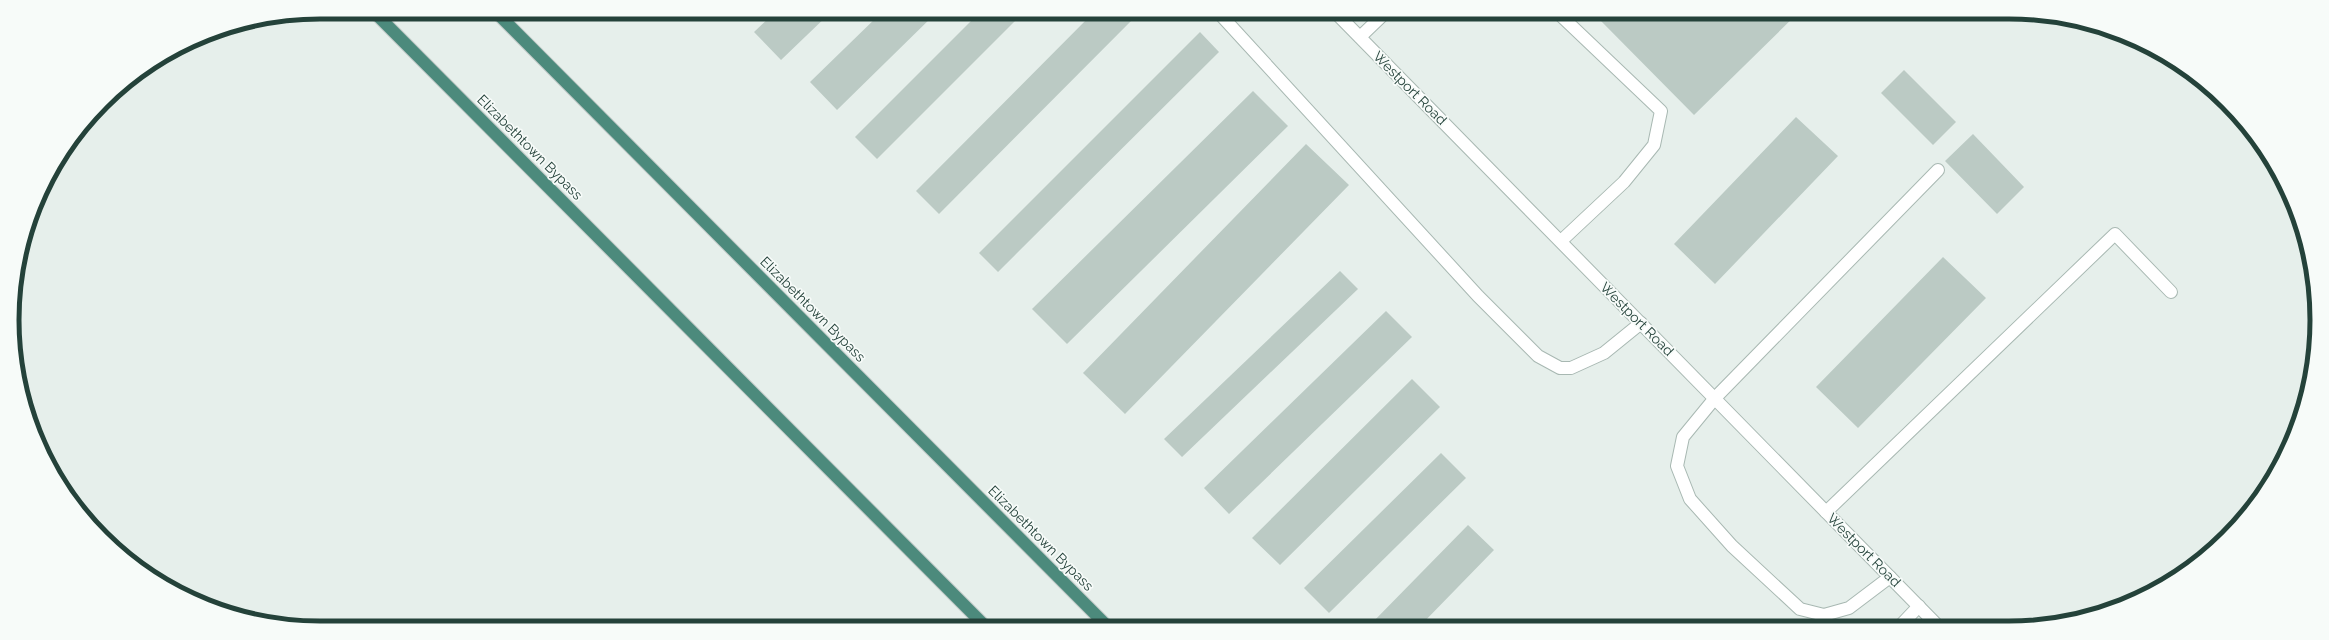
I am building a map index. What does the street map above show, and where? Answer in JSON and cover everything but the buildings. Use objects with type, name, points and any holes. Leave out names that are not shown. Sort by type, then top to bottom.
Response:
[{"type":"highway","name":"Elizabethtown Bypass","points":[[381,19],[980,621]]},
{"type":"highway","name":"Elizabethtown Bypass","points":[[503,19],[1102,621]]},
{"type":"street","points":[[1224,19],[1478,296],[1538,356],[1560,368],[1571,368],[1604,353],[1641,323]]},
{"type":"street","name":"Westport Road","points":[[1342,19],[1933,621]]},
{"type":"street","points":[[1360,37],[1379,19]]},
{"type":"street","points":[[1561,241],[1624,182],[1654,145],[1661,111],[1564,19]]},
{"type":"street","points":[[1890,577],[1849,608],[1824,615],[1800,609],[1732,546],[1690,499],[1677,466],[1683,438],[1715,398],[1938,170]]},
{"type":"street","points":[[1826,512],[2115,234],[2171,292]]},
{"type":"street","points":[[1905,621],[1919,606]]}]
